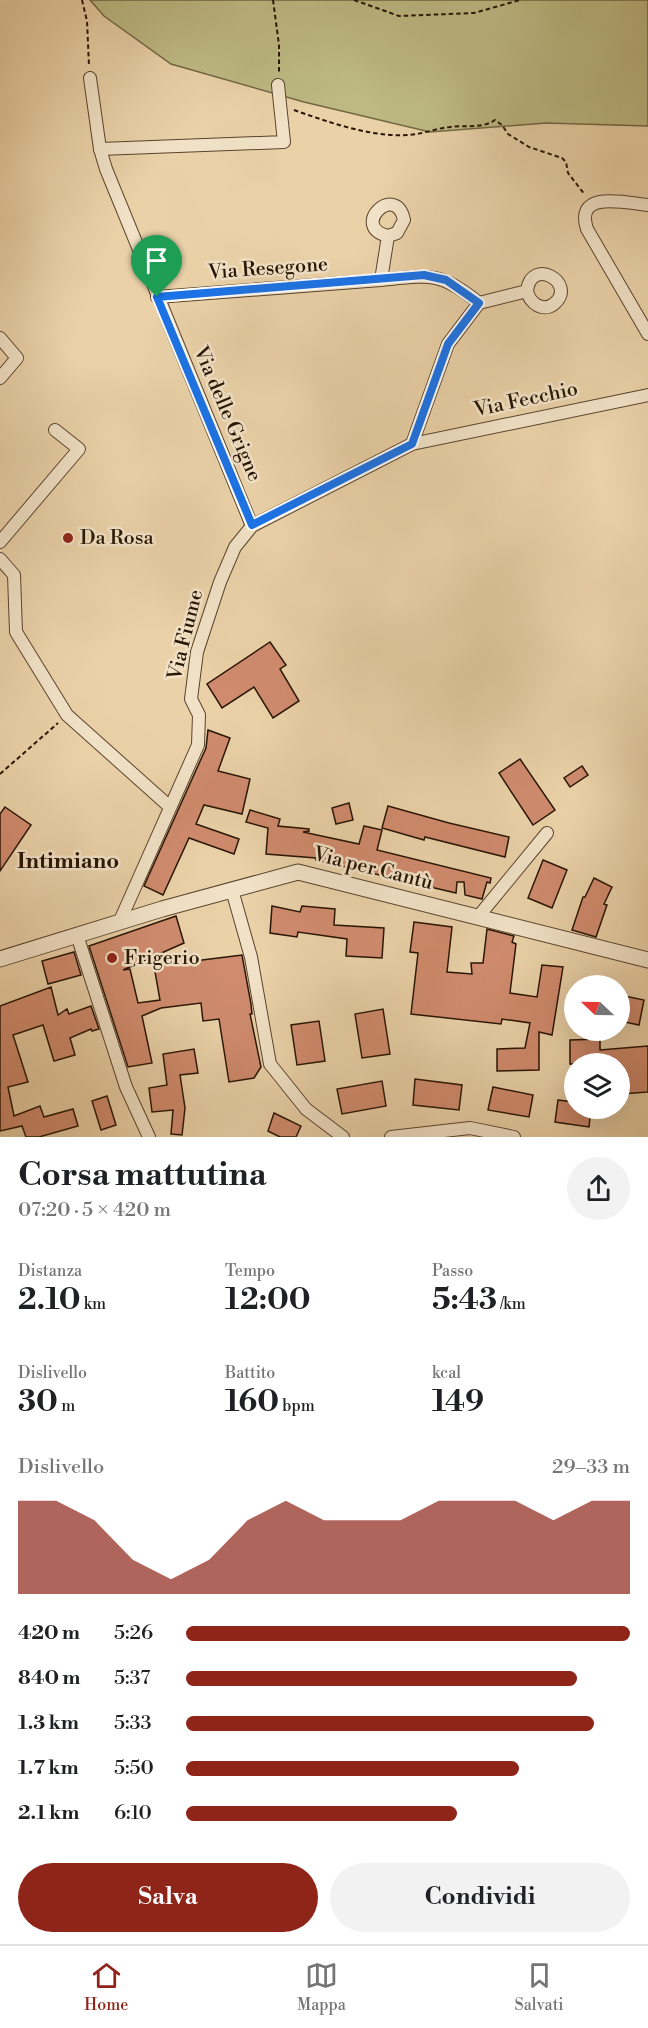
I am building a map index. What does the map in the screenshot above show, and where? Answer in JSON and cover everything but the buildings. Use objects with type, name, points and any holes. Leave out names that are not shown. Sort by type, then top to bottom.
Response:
[{"type":"street","name":"Via delle Grigne","points":[[90,78],[100,149],[157,297],[252,525]]},
{"type":"street","points":[[100,149],[284,142],[278,86]]},
{"type":"street","points":[[648,205],[601,200],[592,204],[586,211],[584,219],[587,229],[648,334]]},
{"type":"street","points":[[381,280],[387,236]]},
{"type":"street","name":"Via Resegone","points":[[157,297],[424,275],[446,280],[479,303]]},
{"type":"street","points":[[412,444],[448,344],[479,303],[527,291]]},
{"type":"street","points":[[0,338],[17,358],[0,378]]},
{"type":"street","name":"Via Fecchio","points":[[412,444],[648,395]]},
{"type":"street","points":[[0,542],[79,449],[55,430]]},
{"type":"street","name":"Via Fiume","points":[[119,923],[198,744],[200,715],[191,699],[197,652],[235,547],[252,525],[412,444]]},
{"type":"street","points":[[0,560],[14,575],[16,632],[67,715],[170,807]]},
{"type":"street","points":[[478,917],[547,833]]},
{"type":"street","name":"Via per Cantù","points":[[0,959],[298,872],[648,960]]},
{"type":"street","points":[[232,890],[251,957],[270,1064],[306,1109],[343,1137]]},
{"type":"street","points":[[77,935],[126,1087],[149,1137]]},
{"type":"street","points":[[391,1137],[470,1128],[514,1137]]},
{"type":"path","points":[[82,0],[87,21],[90,78]]},
{"type":"path","points":[[273,0],[279,45],[278,86]]},
{"type":"path","points":[[354,0],[399,16],[474,13],[520,0]]},
{"type":"path","points":[[280,104],[327,122],[362,131],[391,134],[417,134],[451,127],[478,126],[495,120],[508,134],[529,147],[562,158],[566,162],[568,173],[592,204]]},
{"type":"path","points":[[0,774],[67,715]]},
{"type":"shaded area","points":[[90,0],[648,0],[648,126],[546,123],[430,132],[304,102],[171,64],[104,16]]},
{"type":"place","name":"Da Rosa","points":[[68,538]]},
{"type":"place","name":"Frigerio","points":[[112,958]]},
{"type":"district","name":"Intimiano","points":[[68,861]]},
{"type":"route","points":[[424,275],[446,280],[479,303],[448,344],[412,444],[252,525],[157,297],[424,275]]}]
